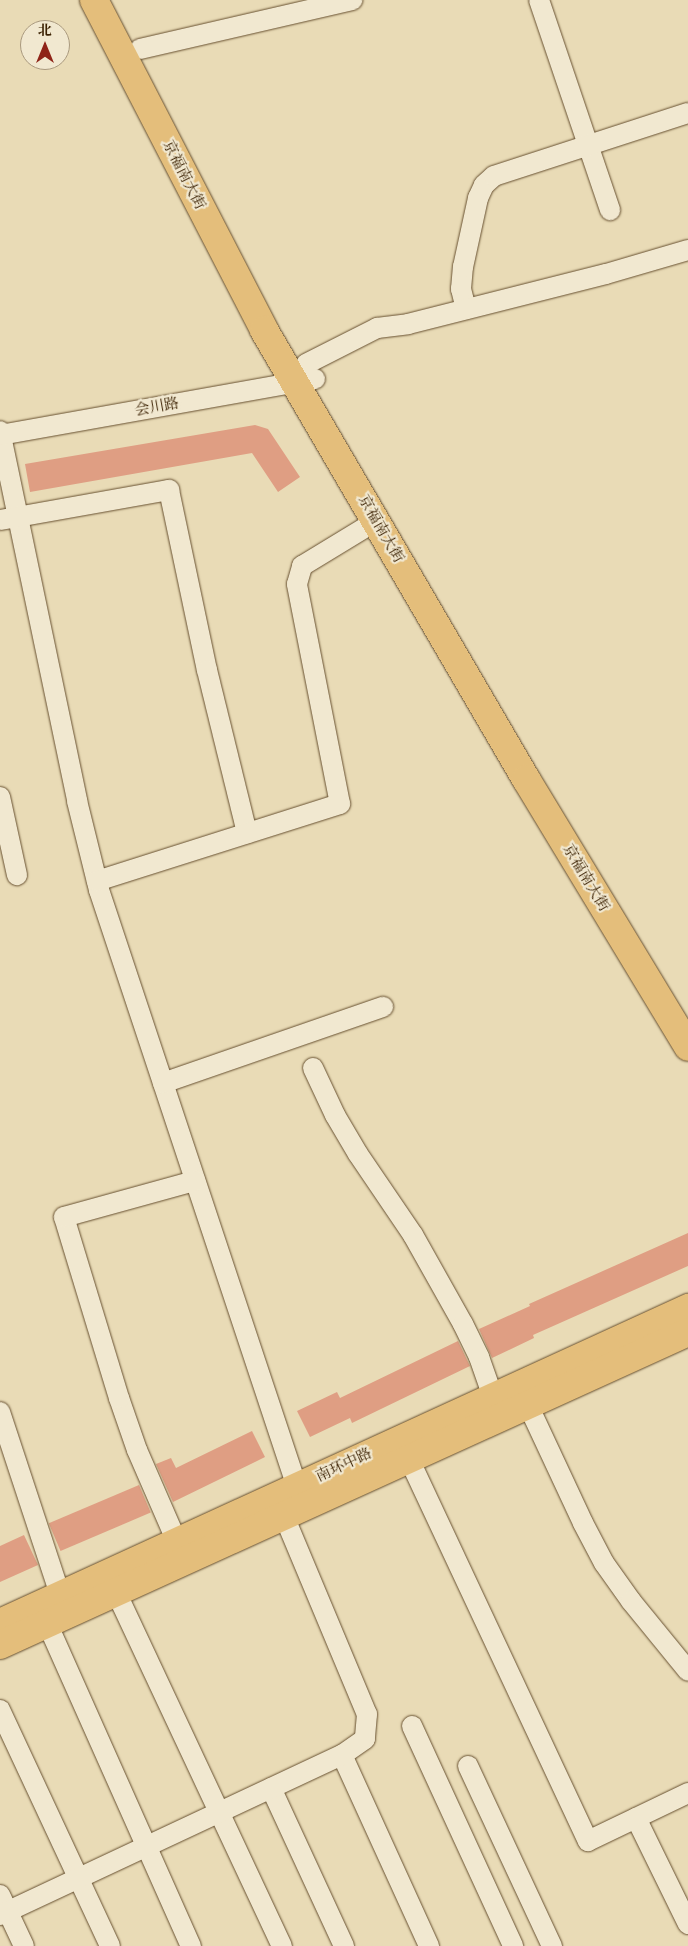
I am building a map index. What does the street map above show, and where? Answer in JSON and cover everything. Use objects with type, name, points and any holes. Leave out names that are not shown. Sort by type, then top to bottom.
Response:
[{"type":"highway","name":"京福南大街","points":[[94,0],[264,330],[305,375],[688,1010]]},
{"type":"highway","name":"京福南大街","points":[[115,0],[281,321],[376,521],[526,779],[688,1047]]},
{"type":"highway","name":"南环中路","points":[[0,1623],[688,1308]]},
{"type":"highway","name":"南环中路","points":[[0,1645],[688,1332]]},
{"type":"street","points":[[140,49],[352,0]]},
{"type":"street","points":[[539,0],[586,144],[610,210]]},
{"type":"street","points":[[466,309],[461,289],[462,267],[478,198],[484,185],[494,176],[586,144],[688,113]]},
{"type":"street","name":"会川路","points":[[0,433],[305,375],[377,328],[401,325],[606,274],[688,250]]},
{"type":"street","points":[[0,433],[9,519],[97,881],[297,1487]]},
{"type":"street","points":[[9,519],[169,490],[207,670],[247,834]]},
{"type":"street","points":[[97,881],[340,804],[297,584],[302,566],[376,521]]},
{"type":"street","points":[[0,797],[17,875]]},
{"type":"street","points":[[163,1083],[383,1007]]},
{"type":"street","points":[[313,1068],[335,1115],[413,1235],[463,1324],[479,1357],[493,1397]]},
{"type":"street","points":[[177,1542],[137,1450],[64,1217],[195,1181]]},
{"type":"street","points":[[528,1405],[583,1523],[604,1563],[631,1601],[688,1671]]},
{"type":"street","points":[[0,1412],[60,1595]]},
{"type":"street","points":[[409,1459],[588,1841],[688,1793]]},
{"type":"street","points":[[24,1946],[2,1907],[78,1878],[342,1755],[364,1739],[367,1714],[284,1516]]},
{"type":"street","points":[[116,1592],[282,1946]]},
{"type":"street","points":[[47,1624],[191,1946]]},
{"type":"street","points":[[0,1710],[110,1946]]},
{"type":"street","points":[[412,1726],[514,1946]]},
{"type":"street","points":[[342,1755],[429,1946]]},
{"type":"street","points":[[468,1766],[552,1946]]},
{"type":"street","points":[[270,1788],[344,1946]]},
{"type":"street","points":[[636,1818],[688,1924]]},
{"type":"building","points":[[255,425],[268,429],[300,477],[278,492],[252,453],[30,492],[25,464]]},
{"type":"building","points":[[688,1233],[688,1266],[533,1335],[534,1338],[492,1358],[479,1329],[530,1306],[529,1304]]},
{"type":"building","points":[[458,1341],[470,1366],[352,1423],[350,1418],[310,1437],[297,1411],[337,1392],[340,1398]]},
{"type":"building","points":[[252,1431],[265,1457],[173,1502],[156,1464],[171,1458],[176,1468]]},
{"type":"building","points":[[139,1485],[151,1513],[61,1551],[49,1523]]},
{"type":"building","points":[[24,1535],[38,1565],[0,1582],[0,1546]]}]
